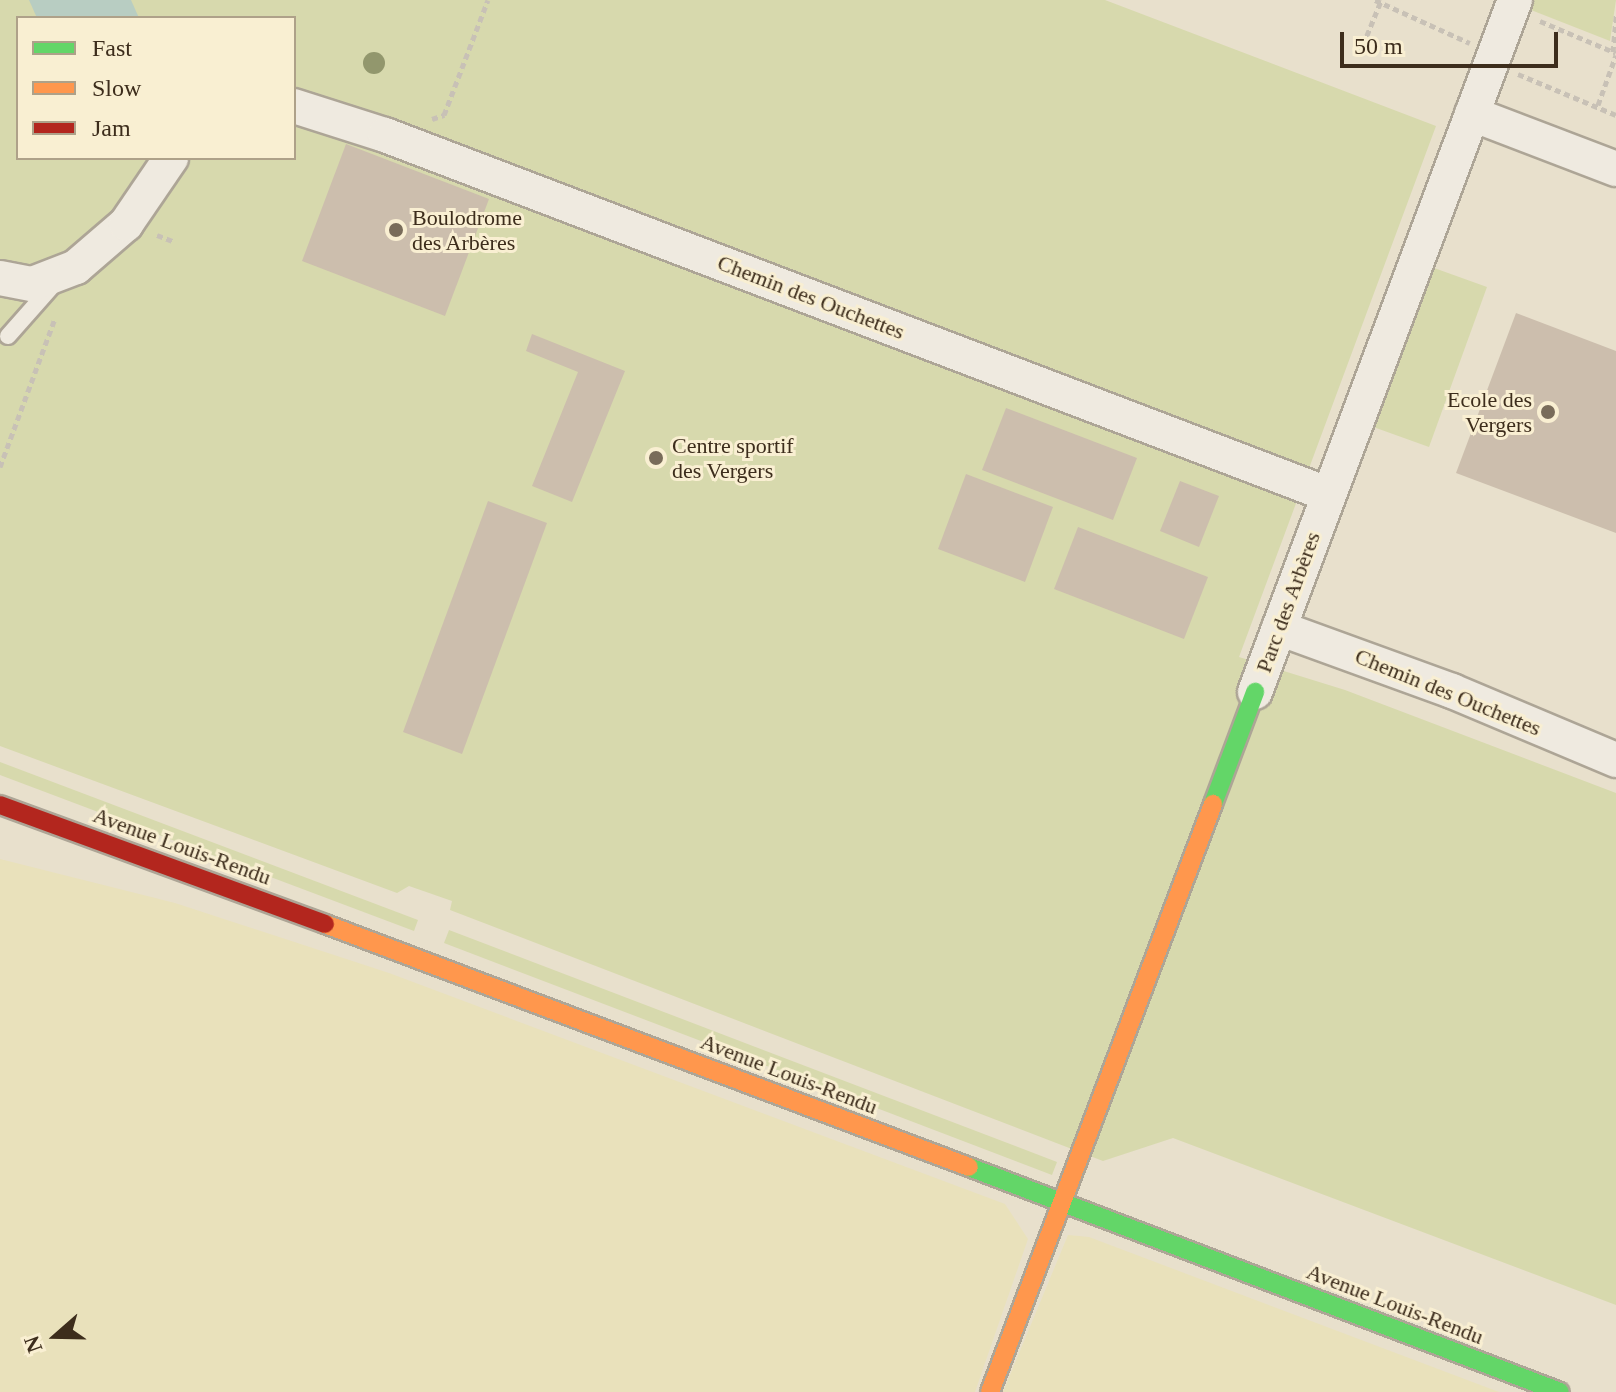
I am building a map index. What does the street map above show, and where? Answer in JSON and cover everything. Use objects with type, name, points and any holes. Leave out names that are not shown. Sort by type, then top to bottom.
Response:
[{"type":"main road","name":"Parc des Arbères","points":[[990,1392],[1255,692]]},
{"type":"main road","name":"Avenue Louis-Rendu","points":[[0,805],[436,964],[1560,1392]]},
{"type":"street","name":"Parc des Arbères","points":[[1255,692],[1513,4]]},
{"type":"street","name":"Chemin des Ouchettes","points":[[296,107],[385,135],[1327,494]]},
{"type":"street","points":[[1472,114],[1616,169]]},
{"type":"street","points":[[0,278],[32,284],[60,277],[126,224],[170,160]]},
{"type":"street","name":"Chemin des Ouchettes","points":[[1279,628],[1452,691],[1616,760]]},
{"type":"lane","points":[[8,336],[60,277]]},
{"type":"path","points":[[385,135],[444,115],[488,0]]},
{"type":"path","points":[[1363,45],[1381,0]]},
{"type":"path","points":[[1513,4],[1615,53]]},
{"type":"path","points":[[1598,105],[1615,53],[1616,15]]},
{"type":"path","points":[[0,467],[55,321],[60,277]]},
{"type":"shaded area","points":[[29,0],[131,0],[138,16],[36,16]]},
{"type":"shaded area","points":[[0,859],[175,903],[389,973],[1005,1204],[1028,1239],[975,1392],[0,1392]]},
{"type":"shaded area","points":[[1068,1235],[1089,1237],[1499,1392],[1003,1392]]},
{"type":"green space","name":"Centre sportif des Vergers","points":[[0,0],[1105,0],[1436,126],[1239,657],[1345,690],[1616,793],[1616,1305],[1173,1138],[1103,1161],[450,910],[452,901],[409,886],[397,893],[0,746]]},
{"type":"green space","points":[[1524,0],[1616,0],[1610,41],[1521,6]]},
{"type":"green space","points":[[1423,264],[1487,287],[1429,447],[1365,424]]},
{"type":"green space","points":[[0,762],[418,920],[414,931],[0,775]]},
{"type":"green space","points":[[449,930],[1057,1162],[1052,1175],[444,943]]},
{"type":"building","name":"Boulodrome des Arbères","points":[[346,144],[489,199],[445,316],[302,261]]},
{"type":"building","name":"Ecole des Vergers","points":[[1516,313],[1616,351],[1616,533],[1456,473]]},
{"type":"building","points":[[532,334],[625,371],[572,502],[532,486],[578,372],[526,351]]},
{"type":"building","points":[[1006,408],[1137,458],[1113,520],[982,470]]},
{"type":"building","points":[[966,474],[1053,507],[1025,582],[938,549]]},
{"type":"building","points":[[1180,481],[1219,496],[1199,547],[1160,531]]},
{"type":"building","points":[[488,501],[547,523],[462,754],[403,732]]},
{"type":"building","points":[[1078,527],[1208,577],[1184,639],[1054,589]]},
{"type":"traffic: fast","points":[[1213,804],[1255,692]]},
{"type":"traffic: fast","points":[[969,1167],[1560,1392]]},
{"type":"traffic: slow","points":[[990,1392],[1213,804]]},
{"type":"traffic: slow","points":[[325,924],[969,1167]]},
{"type":"traffic: jam","points":[[0,805],[325,924]]},
{"type":"place","name":"Boulodrome des Arbères","points":[[396,230]]},
{"type":"place","name":"Ecole des Vergers","points":[[1548,412]]},
{"type":"place","name":"Centre sportif des Vergers","points":[[656,458]]}]
